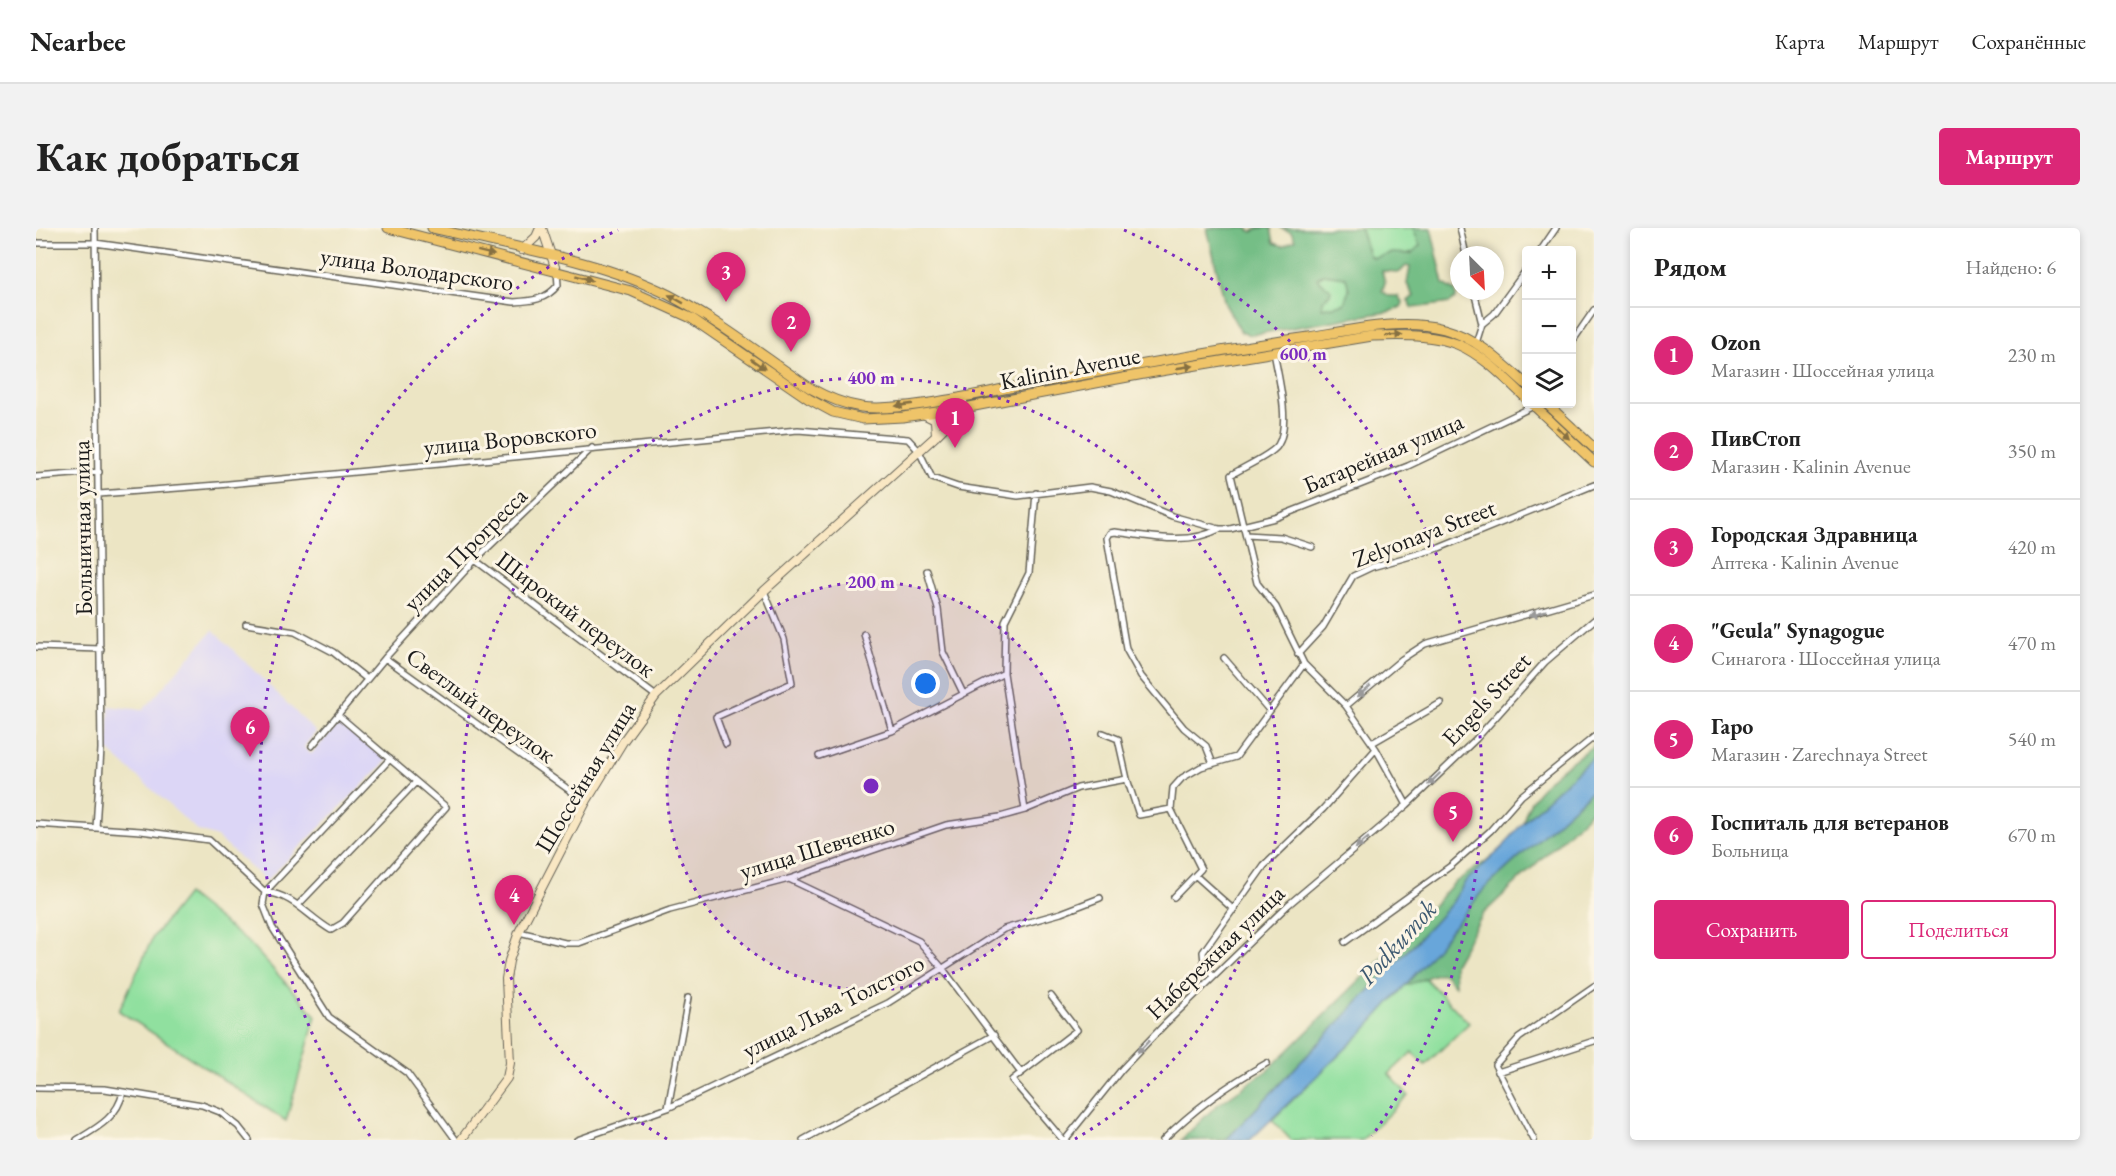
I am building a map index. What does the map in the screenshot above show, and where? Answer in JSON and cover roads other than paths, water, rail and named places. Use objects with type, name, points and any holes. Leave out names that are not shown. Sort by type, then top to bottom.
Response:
[{"type":"main road","name":"Kalinin Avenue","points":[[388,228],[631,291],[691,318],[789,386],[833,412],[879,419],[964,408],[1149,373],[1372,336],[1444,338],[1478,355],[1522,395]]},
{"type":"main road","name":"Kalinin Avenue","points":[[432,228],[552,256],[638,282],[668,295],[829,398],[861,407],[879,408],[962,397],[1208,352],[1375,327],[1443,329],[1476,343],[1522,380]]},
{"type":"main road","points":[[541,228],[556,270]]},
{"type":"main road","points":[[522,250],[536,237],[541,228]]},
{"type":"main road","points":[[962,397],[964,408]]},
{"type":"main road","name":"Шоссейная улица","points":[[458,1140],[507,1078],[510,1063],[506,979],[508,961],[519,932],[586,802],[624,740],[656,696],[765,591],[964,408]]},
{"type":"main road","points":[[1536,408],[1594,462]]},
{"type":"main road","points":[[1551,408],[1594,448]]},
{"type":"main road","points":[[920,415],[932,416],[935,420],[936,436]]},
{"type":"street","name":"Больничная улица","points":[[95,228],[101,649],[101,749],[96,828]]},
{"type":"street","points":[[1460,228],[1464,246]]},
{"type":"street","points":[[1544,246],[1556,228]]},
{"type":"street","name":"улица Володарского","points":[[36,243],[95,243],[514,302],[532,301],[550,296],[558,285],[556,270]]},
{"type":"street","points":[[1482,324],[1494,314],[1522,277]]},
{"type":"street","points":[[1476,300],[1482,324],[1476,343]]},
{"type":"street","points":[[1576,336],[1594,310]]},
{"type":"street","points":[[1274,352],[1282,405],[1283,432],[1278,446],[1231,475],[1257,583],[1276,607],[1304,664],[1346,706],[1376,749],[1407,805]]},
{"type":"street","name":"Батарейная улица","points":[[1244,527],[1275,519],[1408,466],[1527,408]]},
{"type":"street","name":"улица Воровского","points":[[99,494],[230,484],[798,430],[909,439],[919,451]]},
{"type":"street","name":"улица Прогресса","points":[[312,746],[385,658],[475,560],[592,448]]},
{"type":"street","points":[[919,451],[932,478],[958,487],[1018,496],[1090,487],[1218,529],[1244,527]]},
{"type":"street","points":[[36,477],[99,472]]},
{"type":"street","name":"Zelyonaya Street","points":[[1299,654],[1323,627],[1353,576],[1372,567],[1439,548],[1594,485]]},
{"type":"street","points":[[1025,810],[1005,673],[1005,621],[1029,573],[1036,494]]},
{"type":"street","points":[[1213,764],[1206,746],[1184,728],[1141,676],[1126,649],[1107,538],[1110,533],[1187,539],[1208,535],[1218,529]]},
{"type":"street","points":[[1246,535],[1281,537],[1312,547]]},
{"type":"street","name":"Широкий переулок","points":[[475,560],[656,696]]},
{"type":"street","points":[[927,571],[938,609],[943,652],[963,693]]},
{"type":"street","points":[[726,744],[716,717],[792,683],[784,639],[765,591]]},
{"type":"street","points":[[1346,706],[1402,659],[1425,644],[1594,595]]},
{"type":"street","name":"Engels Street","points":[[1407,805],[1476,739],[1545,662],[1594,620]]},
{"type":"street","points":[[246,624],[296,632],[333,652],[367,679]]},
{"type":"street","points":[[864,634],[892,731]]},
{"type":"street","points":[[36,648],[101,649]]},
{"type":"street","name":"Светлый переулок","points":[[385,658],[586,802]]},
{"type":"street","points":[[1224,658],[1269,710]]},
{"type":"street","points":[[1174,897],[1201,869],[1171,809],[1173,788],[1182,778],[1201,767],[1236,757],[1304,664]]},
{"type":"street","points":[[819,756],[892,731],[1005,673]]},
{"type":"street","points":[[1372,743],[1441,703]]},
{"type":"street","points":[[36,824],[209,840],[265,892],[279,893],[299,904],[318,923],[331,930],[343,923],[446,807],[338,715]]},
{"type":"street","points":[[1102,732],[1118,739],[1127,779],[1139,815],[1171,809]]},
{"type":"street","points":[[1345,942],[1452,865],[1490,831],[1521,796],[1594,737]]},
{"type":"street","points":[[1213,977],[1204,962],[1203,952],[1264,866],[1323,809],[1376,749]]},
{"type":"street","points":[[390,759],[265,892],[263,904],[272,927],[329,1017],[407,1073],[458,1140]]},
{"type":"street","name":"улица Шевченко","points":[[519,932],[565,943],[579,943],[670,910],[789,879],[946,825],[1025,810],[1078,788],[1127,779]]},
{"type":"street","points":[[299,904],[416,782]]},
{"type":"street","name":"Набережная улица","points":[[1064,1140],[1122,1069],[1213,977],[1288,904],[1407,805]]},
{"type":"street","points":[[1196,876],[1234,910]]},
{"type":"street","points":[[789,879],[919,940],[944,969],[1021,1073]]},
{"type":"street","name":"улица Льва Толстого","points":[[577,1140],[668,1108],[888,1003],[1004,929],[1061,913],[1100,898]]},
{"type":"street","points":[[1534,1140],[1495,1065],[1519,1038],[1594,986]]},
{"type":"street","points":[[1052,996],[1077,1030],[1012,1080],[1064,1140]]},
{"type":"street","points":[[668,1108],[688,998]]},
{"type":"street","points":[[803,1140],[994,1035]]},
{"type":"street","points":[[1498,1072],[1594,1041]]},
{"type":"street","points":[[1163,1140],[1179,1124],[1233,1082],[1267,1063]]},
{"type":"street","points":[[36,1088],[123,1092],[202,1105],[220,1113],[238,1126],[249,1140]]},
{"type":"street","points":[[77,1140],[109,1120],[121,1102],[123,1092]]},
{"type":"water","points":[[1594,756],[1594,789],[1484,889],[1418,971],[1363,1032],[1250,1140],[1226,1140],[1433,924],[1452,903],[1465,882],[1503,847],[1523,822]]},
{"type":"place","name":"Городская Здравница","points":[[726,302]]},
{"type":"place","name":"ПивСтоп","points":[[791,352]]},
{"type":"place","name":"Ozon","points":[[955,448]]},
{"type":"place","name":"Госпиталь для ветеранов","points":[[250,757]]},
{"type":"place","name":"Гаро","points":[[1453,842]]},
{"type":"place","name":"\"Geula\" Synagogue","points":[[514,925]]},
{"type":"water label","name":"Podkumok","points":[[1397,942]]}]
